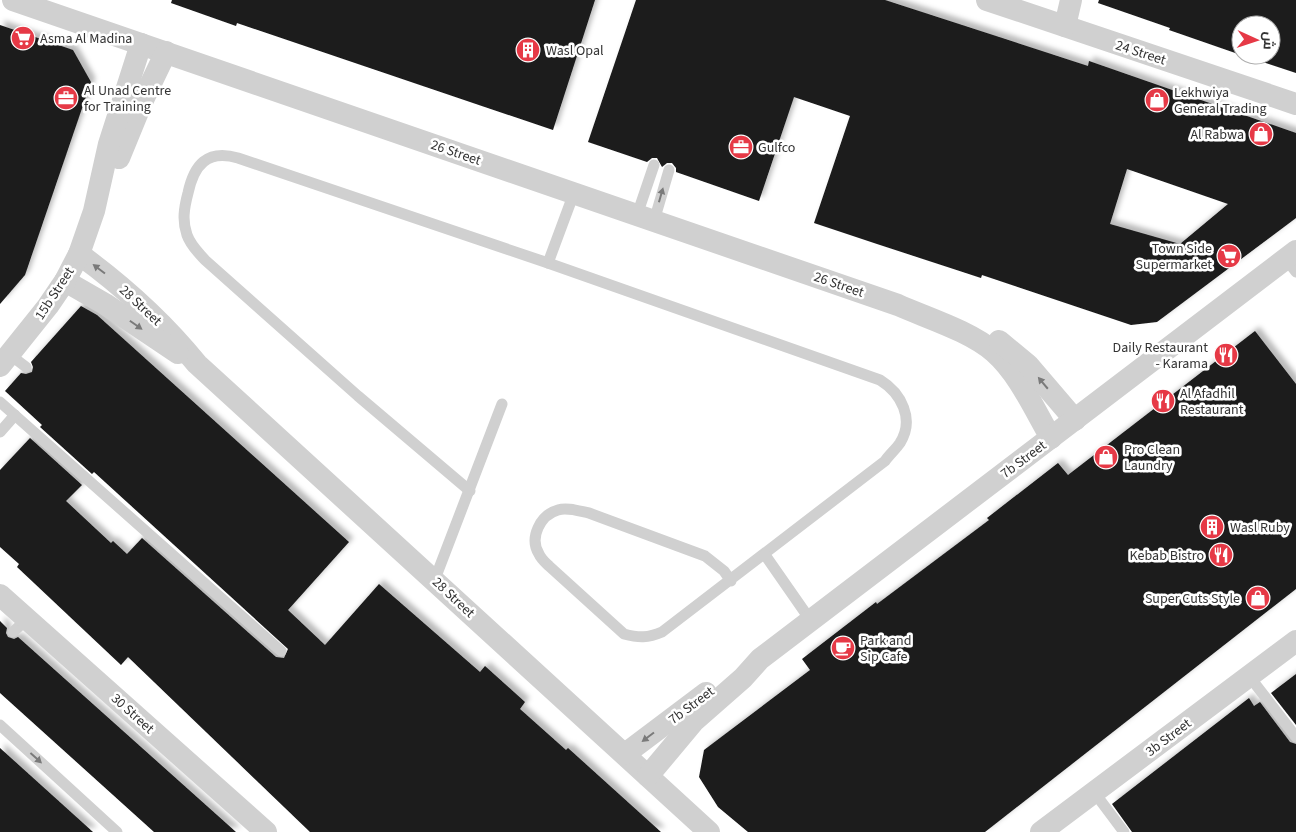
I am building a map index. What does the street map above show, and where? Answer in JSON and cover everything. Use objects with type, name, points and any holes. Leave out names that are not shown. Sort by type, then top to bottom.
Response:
[{"type":"street","name":"26 Street","points":[[13,0],[898,304],[970,336],[994,351],[1012,372],[1051,438]]},
{"type":"street","name":"24 Street","points":[[986,0],[1043,9],[1065,26],[1296,104]]},
{"type":"street","points":[[1065,26],[1072,0]]},
{"type":"street","name":"15b Street","points":[[94,211],[109,144],[141,44]]},
{"type":"street","name":"15b Street","points":[[12,362],[64,281],[78,254],[94,211],[166,52]]},
{"type":"street","name":"28 Street","points":[[78,254],[141,303],[161,322],[197,364],[435,579],[709,832]]},
{"type":"street","name":"7b Street","points":[[625,754],[728,677],[760,659],[1074,420],[1294,259]]},
{"type":"street","name":"28 Street","points":[[64,281],[105,304],[162,344],[197,364]]},
{"type":"street","name":"26 Street","points":[[898,304],[947,314],[979,328],[997,339],[1028,365],[1074,420]]},
{"type":"street","name":"30 Street","points":[[0,595],[20,626],[266,832]]},
{"type":"street","name":"3b Street","points":[[1040,832],[1296,641]]},
{"type":"street","name":"7b Street","points":[[648,776],[694,721],[743,678],[760,659]]},
{"type":"lane","points":[[470,491],[350,389],[205,260],[192,245],[185,226],[184,215],[191,178],[197,167],[205,160],[216,155],[227,154],[548,263],[880,380],[892,388],[901,400],[905,414],[905,429],[900,443],[885,461],[731,581],[662,632],[650,637],[636,637],[624,634],[549,566],[538,554],[535,541],[538,527],[546,516],[559,509],[573,509],[589,513],[705,556],[724,571],[731,581]]},
{"type":"lane","points":[[646,218],[654,165]]},
{"type":"lane","points":[[646,218],[668,170]]},
{"type":"lane","points":[[548,263],[574,193]]},
{"type":"lane","points":[[0,402],[281,651]]},
{"type":"lane","points":[[435,579],[502,404]]},
{"type":"lane","points":[[0,432],[15,415]]},
{"type":"lane","points":[[765,555],[810,621]]},
{"type":"lane","points":[[1249,676],[1296,737]]},
{"type":"lane","points":[[0,725],[117,832]]},
{"type":"lane","points":[[1094,792],[1124,832]]},
{"type":"building","points":[[172,0],[595,0],[553,130],[237,23],[236,26],[171,3]]},
{"type":"building","points":[[636,0],[885,0],[1088,66],[1089,61],[1296,133],[1296,218],[1157,322],[1131,325],[982,275],[981,278],[814,223],[850,116],[794,97],[759,201],[676,172],[676,168],[672,163],[667,163],[662,167],[657,158],[652,158],[647,162],[588,142]],"holes":[[[1127,169],[1228,204],[1180,244],[1110,224]]]},
{"type":"building","points":[[1099,0],[1296,0],[1296,73],[1272,65],[1281,65],[1281,15],[1231,15],[1231,52],[1098,3]]},
{"type":"building","points":[[0,25],[73,50],[91,82],[25,275],[0,304]]},
{"type":"building","points":[[81,306],[97,315],[349,542],[288,610],[325,645],[379,584],[480,672],[485,666],[525,702],[520,709],[566,750],[568,748],[661,832],[310,832],[128,657],[121,665],[17,567],[19,564],[0,547],[0,470],[30,438],[82,485],[66,501],[111,543],[113,541],[127,554],[142,538],[276,657],[284,658],[288,649],[94,472],[92,474],[40,427],[42,425],[5,391],[21,373],[32,372],[31,362]]},
{"type":"building","points":[[1255,331],[1296,384],[1296,589],[985,832],[748,832],[718,807],[699,777],[704,750],[810,670],[802,659],[876,602],[877,604],[989,520],[987,518],[1058,463],[1068,475]]},
{"type":"building","points":[[0,621],[7,628],[6,633],[8,637],[14,639],[18,637],[236,832],[154,832],[0,693]]},
{"type":"building","points":[[1296,674],[1296,725],[1271,693]]},
{"type":"building","points":[[1249,698],[1254,706],[1260,702],[1290,742],[1296,744],[1296,832],[1132,832],[1112,804]]},
{"type":"building","points":[[0,748],[93,832],[0,832]]},
{"type":"place","name":"Asma Al Madina","points":[[23,38]]},
{"type":"place","name":"Wasl Opal","points":[[528,50]]},
{"type":"place","name":"Al Unad Centre for Training","points":[[66,98]]},
{"type":"place","name":"Lekhwiya General Trading","points":[[1157,100]]},
{"type":"place","name":"Al Rabwa","points":[[1261,134]]},
{"type":"place","name":"Gulfco","points":[[741,147]]},
{"type":"place","name":"Town Side Supermarket","points":[[1229,256]]},
{"type":"place","name":"Daily Restaurant - Karama","points":[[1226,355]]},
{"type":"place","name":"Al Afadhil Restaurant","points":[[1163,401]]},
{"type":"place","name":"Pro Clean Laundry","points":[[1106,457]]},
{"type":"place","name":"Wasl Ruby","points":[[1212,527]]},
{"type":"place","name":"Kebab Bistro","points":[[1221,555]]},
{"type":"place","name":"Super Cuts Style","points":[[1258,598]]},
{"type":"place","name":"Park and Sip Cafe","points":[[843,648]]}]
